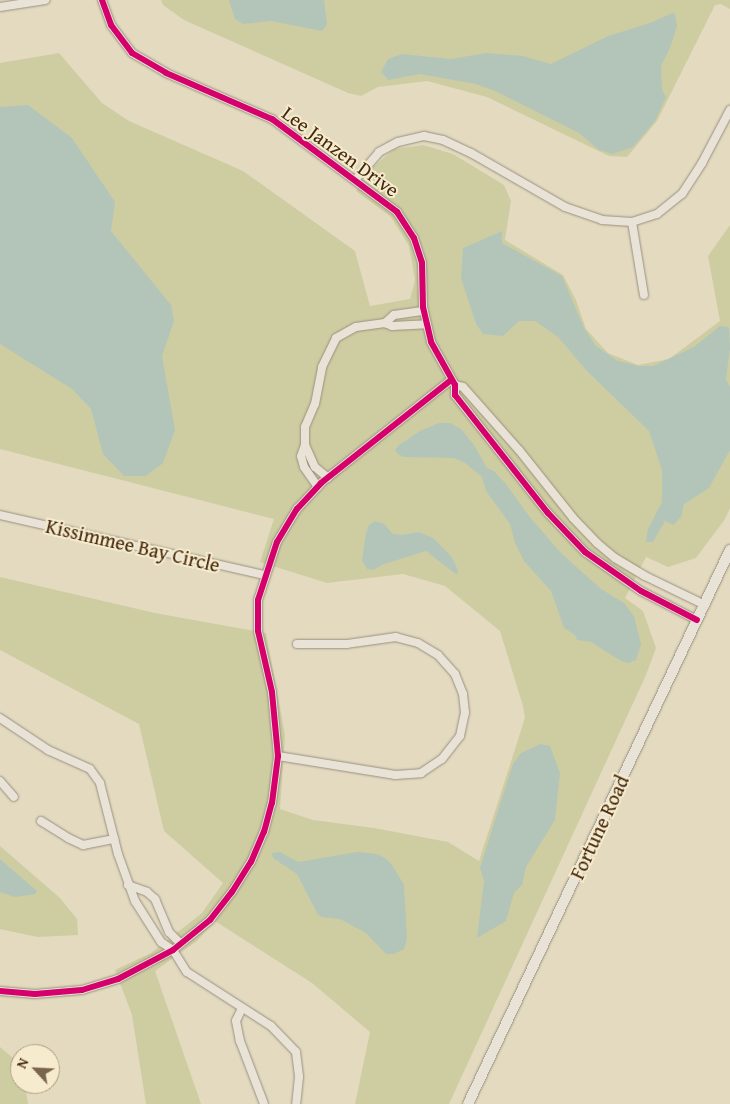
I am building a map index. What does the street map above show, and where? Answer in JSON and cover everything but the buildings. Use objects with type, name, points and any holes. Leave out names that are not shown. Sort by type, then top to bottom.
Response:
[{"type":"street","points":[[0,7],[45,0]]},
{"type":"street","name":"Lee Janzen Drive","points":[[102,0],[111,25],[132,53],[166,74],[272,119],[397,212],[414,238],[422,263],[424,311],[431,342],[453,383],[455,395],[584,552],[643,592],[697,620]]},
{"type":"street","name":"Lee Janzen Drive","points":[[355,180],[379,152],[398,142],[424,136],[443,140],[471,153],[565,207],[602,220],[632,222],[657,214],[682,194],[702,163],[730,110]]},
{"type":"street","points":[[632,222],[644,295]]},
{"type":"street","points":[[385,323],[394,315],[424,311]]},
{"type":"street","points":[[318,487],[304,467],[301,456],[305,445],[305,427],[315,404],[322,367],[336,338],[356,327],[385,323],[392,326],[427,324]]},
{"type":"street","points":[[0,991],[35,994],[82,990],[118,979],[173,950],[210,920],[232,892],[251,862],[266,825],[272,803],[278,756],[273,700],[258,631],[258,600],[277,542],[297,510],[318,487],[453,383],[463,387],[573,518],[597,543],[615,558],[704,605]]},
{"type":"street","points":[[305,445],[315,466],[328,478]]},
{"type":"street","points":[[532,491],[543,481]]},
{"type":"street","name":"Kissimmee Bay Circle","points":[[0,515],[265,575]]},
{"type":"street","name":"Fortune Road","points":[[468,1104],[730,550]]},
{"type":"street","points":[[643,592],[650,578]]},
{"type":"street","points":[[278,756],[394,775],[421,773],[442,759],[460,736],[465,713],[462,694],[455,674],[438,655],[418,642],[396,637],[347,644],[297,644]]},
{"type":"street","points":[[0,718],[48,750],[90,769],[100,783],[128,886],[160,942],[173,950],[187,972],[271,1026],[296,1052],[299,1076],[296,1104]]},
{"type":"street","points":[[0,781],[14,797]]},
{"type":"street","points":[[41,820],[68,838],[83,845],[97,844],[114,839]]},
{"type":"street","points":[[128,886],[147,892],[155,899],[169,932],[180,943]]},
{"type":"street","points":[[242,1008],[236,1021],[240,1041],[264,1104]]},
{"type":"green space","points":[[161,0],[730,0],[730,9],[721,4],[715,5],[657,121],[627,157],[609,156],[487,97],[427,81],[378,87],[361,96],[348,93],[184,20],[163,5]]},
{"type":"green space","points":[[59,53],[102,103],[129,121],[243,171],[355,251],[370,306],[410,299],[415,280],[409,246],[391,217],[356,191],[371,169],[394,149],[423,145],[453,154],[504,185],[511,201],[505,240],[563,275],[576,300],[586,329],[608,353],[638,365],[669,359],[720,321],[708,256],[730,225],[730,508],[725,519],[696,558],[668,567],[646,557],[625,598],[643,611],[656,648],[646,675],[449,1104],[355,1104],[370,1032],[312,983],[215,921],[197,941],[155,971],[201,1104],[146,1104],[132,1015],[115,970],[151,953],[202,913],[223,883],[164,831],[139,724],[0,650],[0,577],[155,613],[266,633],[285,735],[280,809],[313,820],[374,828],[448,842],[479,861],[525,718],[500,631],[445,586],[403,574],[327,583],[260,562],[274,519],[0,449],[0,63]]},
{"type":"green space","points":[[0,846],[60,898],[77,919],[78,935],[38,937],[0,929]]},
{"type":"green space","points":[[0,1047],[10,1056],[10,1094],[26,1094],[28,1104],[0,1104]]},
{"type":"shaded area","points":[[229,0],[324,0],[327,24],[322,31],[271,21],[243,24],[235,19]]},
{"type":"shaded area","points":[[673,13],[677,26],[670,48],[661,66],[662,89],[666,97],[655,121],[633,147],[613,154],[599,150],[579,133],[495,91],[476,84],[420,74],[388,80],[381,72],[388,59],[402,54],[451,59],[486,53],[523,56],[551,64],[608,36],[647,24]]},
{"type":"shaded area","points":[[28,105],[72,138],[115,202],[111,231],[171,305],[174,321],[162,356],[175,430],[163,463],[146,476],[124,476],[103,454],[91,409],[72,389],[0,344],[0,107]]},
{"type":"shaded area","points":[[502,231],[502,243],[562,276],[584,328],[596,346],[618,361],[639,366],[653,366],[694,347],[720,326],[729,327],[730,348],[726,379],[730,387],[730,450],[709,488],[684,504],[681,517],[673,525],[665,521],[653,542],[646,542],[648,529],[662,502],[662,470],[649,431],[586,370],[558,337],[535,321],[519,321],[503,336],[483,334],[476,324],[461,278],[463,248]]},
{"type":"shaded area","points":[[439,423],[450,423],[461,429],[474,445],[487,468],[494,471],[506,484],[529,516],[560,552],[601,589],[624,603],[634,616],[641,644],[636,660],[628,663],[621,661],[591,642],[577,640],[575,635],[564,628],[551,591],[524,561],[515,543],[510,524],[486,491],[482,477],[465,463],[454,458],[404,457],[395,450],[399,445],[420,431]]},
{"type":"shaded area","points":[[375,521],[384,524],[393,534],[402,535],[419,532],[433,538],[451,556],[458,570],[457,575],[426,551],[384,564],[373,570],[367,569],[362,560],[366,533],[369,525]]},
{"type":"shaded area","points":[[540,744],[550,746],[560,773],[555,820],[526,867],[522,885],[514,893],[506,921],[477,938],[484,881],[480,868],[513,764],[521,753]]},
{"type":"shaded area","points":[[280,852],[298,862],[357,852],[377,854],[385,858],[392,865],[404,885],[407,938],[404,949],[394,954],[386,954],[366,933],[340,919],[321,917],[317,913],[297,874],[273,858],[272,853]]},
{"type":"shaded area","points":[[0,859],[37,891],[35,894],[15,897],[0,892]]},
{"type":"cycle path","points":[[102,0],[111,25],[132,53],[166,73],[272,119],[397,212],[414,238],[422,263],[423,307],[431,342],[455,385],[455,395],[548,513],[585,552],[641,591],[697,620]]},
{"type":"cycle path","points":[[0,991],[35,994],[82,990],[118,979],[173,950],[210,920],[232,892],[251,862],[264,832],[272,803],[278,756],[272,692],[258,631],[258,600],[277,542],[297,509],[321,483],[451,380]]}]
